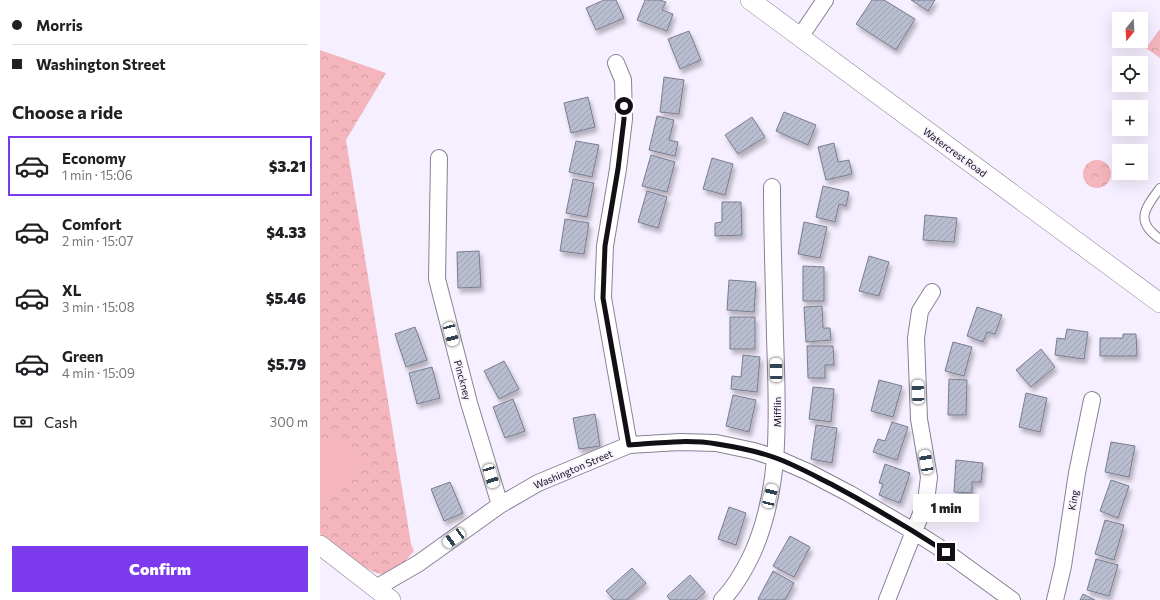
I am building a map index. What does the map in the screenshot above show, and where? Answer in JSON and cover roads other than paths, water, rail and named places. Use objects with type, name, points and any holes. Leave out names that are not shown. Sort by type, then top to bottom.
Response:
[{"type":"street","name":"Watercrest Road","points":[[750,0],[1160,304]]},
{"type":"street","points":[[800,37],[825,0]]},
{"type":"street","points":[[616,63],[623,80],[624,119],[618,169],[605,246],[603,298],[629,445]]},
{"type":"street","name":"Pinckney","points":[[439,158],[437,279],[469,403],[500,505]]},
{"type":"street","name":"Mifflin","points":[[722,600],[731,591],[742,575],[761,534],[773,483],[778,417],[772,187]]},
{"type":"street","points":[[888,600],[926,501],[929,477],[919,419],[916,338],[920,311],[932,292]]},
{"type":"street","name":"King","points":[[1055,600],[1063,566],[1077,473],[1092,400]]},
{"type":"street","name":"Washington Street","points":[[372,594],[419,563],[500,505],[538,483],[629,445],[680,442],[716,443],[754,451],[776,458],[808,472],[850,494],[915,532],[946,552],[1012,600]]},
{"type":"street","points":[[320,545],[372,594],[391,600]]},
{"type":"lane","points":[[1160,188],[1144,212],[1147,227],[1160,239]]}]
